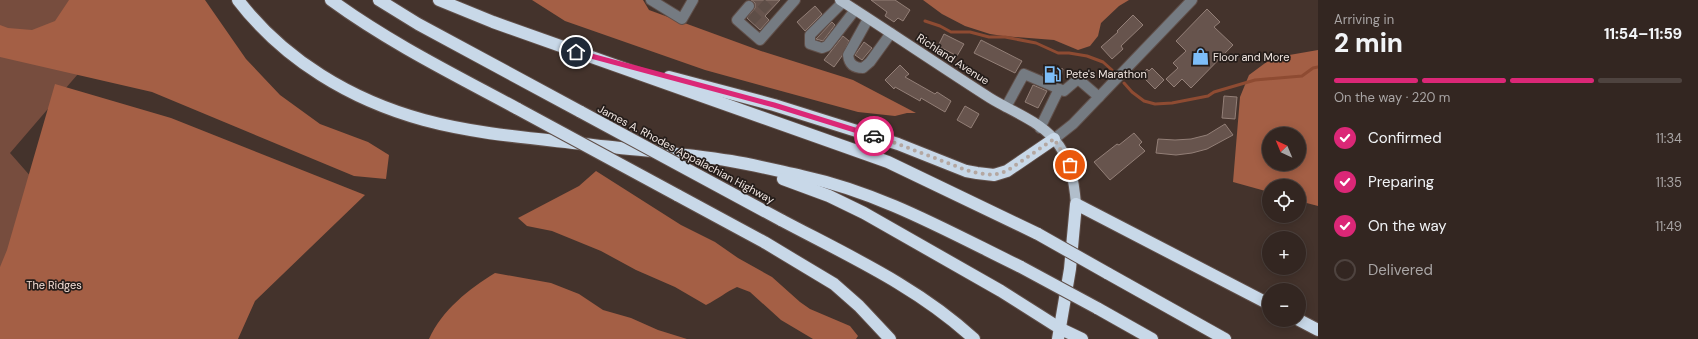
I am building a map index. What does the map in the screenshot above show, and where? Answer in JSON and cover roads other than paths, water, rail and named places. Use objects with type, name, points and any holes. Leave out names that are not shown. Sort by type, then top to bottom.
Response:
[{"type":"highway","points":[[238,0],[257,22],[304,65],[345,89],[385,108],[425,120],[508,135],[731,161],[805,176],[860,192],[893,204],[1021,267],[1152,339]]},
{"type":"highway","points":[[331,0],[393,41],[764,242],[834,284],[859,306],[890,339]]},
{"type":"highway","name":"James A. Rhodes Appalachian Highway","points":[[379,0],[418,24],[923,298],[974,339]]},
{"type":"highway","points":[[440,0],[493,22],[888,162],[1038,234],[1225,339]]},
{"type":"highway","points":[[576,52],[774,105],[898,144],[973,173],[994,175],[1007,171],[1054,139]]},
{"type":"highway","points":[[731,161],[804,186],[864,213],[1001,291],[1059,334],[1082,339]]},
{"type":"highway","points":[[1059,334],[1070,269],[1076,204],[1262,300]]},
{"type":"highway","points":[[1306,324],[1318,330]]},
{"type":"main road","name":"Richland Avenue","points":[[841,1],[1040,128],[1054,139]]},
{"type":"main road","points":[[1054,139],[1070,165],[1074,183],[1076,204]]},
{"type":"street","points":[[651,0],[682,19],[693,0]]},
{"type":"street","points":[[749,6],[737,20],[747,24],[760,40],[795,0]]},
{"type":"street","points":[[1054,139],[1073,124],[1192,0]]},
{"type":"street","points":[[841,1],[810,35],[810,44],[815,47],[822,48],[828,46],[855,10]]},
{"type":"street","points":[[868,19],[848,55],[852,65],[857,68],[863,68],[870,62],[891,33]]},
{"type":"street","points":[[1006,107],[1024,74],[1064,91],[1078,79],[1099,97]]},
{"type":"street","points":[[1040,128],[1059,89]]},
{"type":"waterway","points":[[925,21],[940,26],[951,32],[970,32],[989,37],[1005,37],[1036,43],[1058,53],[1087,56],[1103,62],[1112,70]]},
{"type":"waterway","points":[[1124,83],[1132,92],[1144,101],[1155,104],[1172,103],[1208,96],[1214,92],[1255,80],[1302,76],[1313,68],[1318,67]]},
{"type":"tunnel","points":[[751,21],[771,0]]},
{"type":"place","name":"Floor and More","points":[[1200,57]]},
{"type":"place","name":"Pete's Marathon","points":[[1053,74]]},
{"type":"park label","name":"The Ridges","points":[[54,285]]}]
